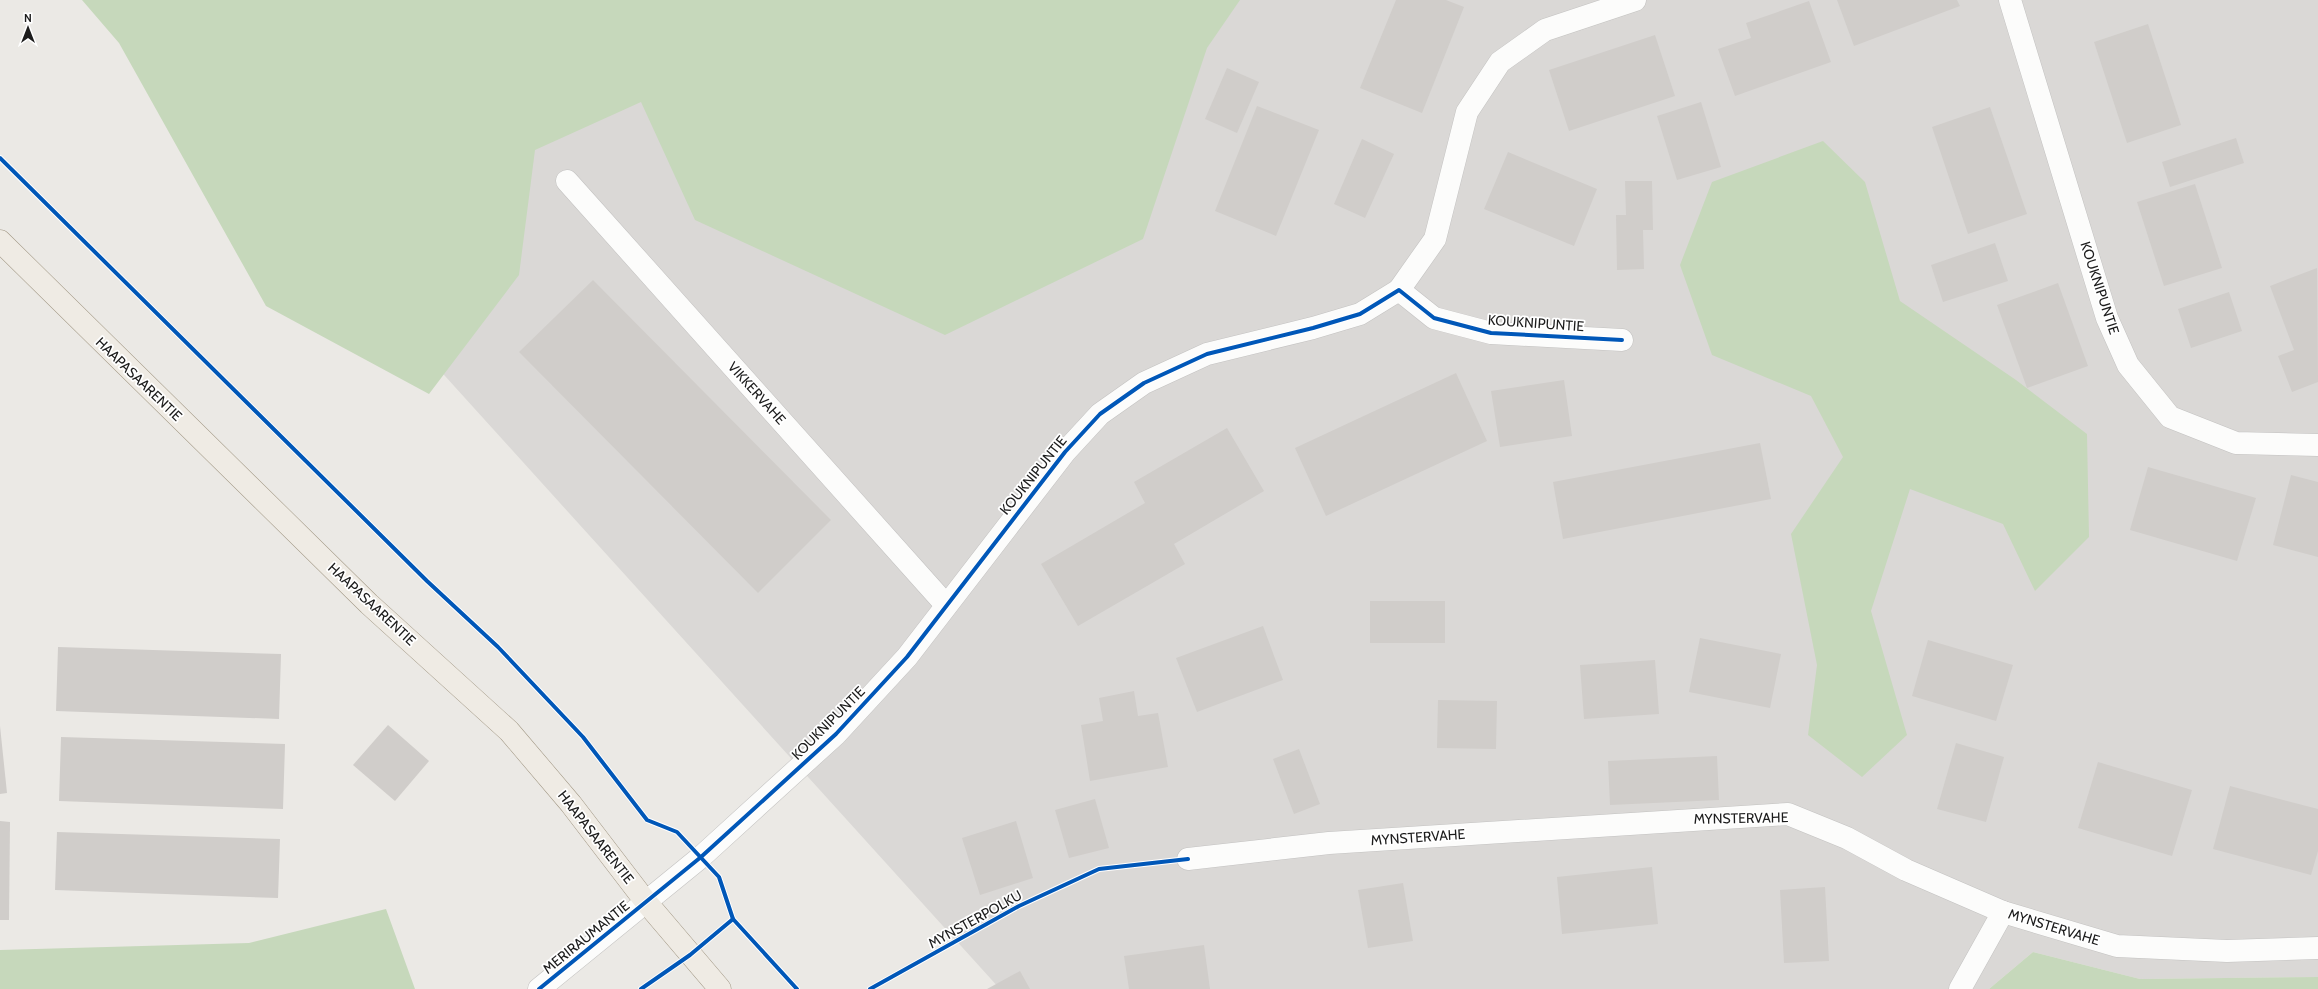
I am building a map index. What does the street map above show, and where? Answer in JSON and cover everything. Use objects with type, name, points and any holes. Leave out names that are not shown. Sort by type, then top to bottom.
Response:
[{"type":"main road","name":"HAAPASAARENTIE","points":[[0,241],[369,604],[509,731],[571,804],[646,902],[720,989]]},
{"type":"street","name":"KOUKNIPUNTIE","points":[[646,902],[701,857],[836,734],[907,657],[1065,452],[1100,414],[1144,383],[1207,354],[1313,328],[1360,314],[1400,290],[1435,239],[1467,112],[1500,62],[1545,30],[1635,0]]},
{"type":"street","name":"KOUKNIPUNTIE","points":[[2010,0],[2107,318],[2128,365],[2170,417],[2236,443],[2318,445]]},
{"type":"street","name":"VIKKERVAHE","points":[[567,182],[946,605]]},
{"type":"street","name":"KOUKNIPUNTIE","points":[[1400,290],[1434,318],[1491,333],[1622,340]]},
{"type":"street","name":"MYNSTERVAHE","points":[[1188,859],[1329,843],[1788,814],[1847,838],[1906,870],[2003,912],[2117,946],[2227,951],[2318,948]]},
{"type":"street","name":"MERIRAUMANTIE","points":[[539,989],[646,902]]},
{"type":"street","points":[[1960,989],[2003,912]]},
{"type":"shaded area","points":[[1194,0],[2318,0],[2318,977],[2140,979],[2033,952],[1989,989],[1000,989],[349,270],[638,6]]},
{"type":"green space","points":[[82,0],[1240,0],[1207,48],[1143,239],[945,335],[695,220],[641,102],[535,150],[519,275],[429,394],[266,306],[119,43]]},
{"type":"green space","points":[[1823,141],[1865,182],[1900,301],[2016,380],[2087,434],[2089,537],[2035,591],[2003,524],[1910,489],[1871,611],[1907,735],[1862,777],[1808,735],[1817,665],[1791,534],[1843,457],[1811,396],[1712,355],[1680,265],[1712,182]]},
{"type":"green space","points":[[386,909],[415,989],[0,989],[0,950],[249,943]]},
{"type":"green space","points":[[2033,952],[2140,979],[2318,977],[2318,989],[1989,989]]},
{"type":"building","points":[[1396,0],[1446,0],[1464,7],[1422,113],[1360,88]]},
{"type":"building","points":[[1837,0],[1957,0],[1960,6],[1854,46]]},
{"type":"building","points":[[1809,1],[1831,62],[1735,96],[1718,49],[1751,38],[1746,23]]},
{"type":"building","points":[[2148,24],[2181,125],[2127,143],[2094,42]]},
{"type":"building","points":[[1655,35],[1675,96],[1569,131],[1549,70]]},
{"type":"building","points":[[1227,68],[1259,82],[1237,133],[1205,119]]},
{"type":"building","points":[[1701,102],[1721,167],[1677,180],[1657,116]]},
{"type":"building","points":[[1257,106],[1319,130],[1276,236],[1215,211]]},
{"type":"building","points":[[1990,107],[2027,214],[1968,234],[1932,127]]},
{"type":"building","points":[[2236,138],[2244,163],[2170,187],[2162,162]]},
{"type":"building","points":[[1362,139],[1394,154],[1365,218],[1334,204]]},
{"type":"building","points":[[1508,152],[1597,189],[1574,246],[1484,209]]},
{"type":"building","points":[[1625,181],[1652,181],[1653,230],[1643,230],[1644,269],[1617,270],[1616,215],[1626,215]]},
{"type":"building","points":[[2195,184],[2222,268],[2164,286],[2137,202]]},
{"type":"building","points":[[1995,243],[2008,281],[1943,302],[1931,265]]},
{"type":"building","points":[[2317,268],[2318,382],[2292,392],[2278,356],[2294,350],[2270,286]]},
{"type":"building","points":[[593,280],[831,520],[758,593],[519,352]]},
{"type":"building","points":[[2058,283],[2088,366],[2027,388],[1997,305]]},
{"type":"building","points":[[2229,292],[2242,331],[2191,348],[2178,309]]},
{"type":"building","points":[[1456,373],[1487,441],[1326,516],[1295,448]]},
{"type":"building","points":[[1564,380],[1572,436],[1500,447],[1491,391]]},
{"type":"building","points":[[1227,428],[1264,491],[1174,544],[1185,564],[1078,626],[1041,564],[1145,503],[1134,482]]},
{"type":"building","points":[[1760,443],[1771,499],[1563,539],[1553,482]]},
{"type":"building","points":[[2148,467],[2256,498],[2237,561],[2130,530]]},
{"type":"building","points":[[2291,475],[2318,482],[2318,557],[2273,545]]},
{"type":"building","points":[[1370,601],[1445,601],[1445,643],[1370,643]]},
{"type":"building","points":[[1263,626],[1283,680],[1197,712],[1176,658]]},
{"type":"building","points":[[1700,638],[1781,654],[1770,708],[1689,692]]},
{"type":"building","points":[[1928,640],[2013,665],[1996,721],[1912,696]]},
{"type":"building","points":[[58,647],[281,654],[279,719],[56,711]]},
{"type":"building","points":[[1655,660],[1659,714],[1584,719],[1580,665]]},
{"type":"building","points":[[1134,691],[1138,716],[1158,713],[1168,767],[1090,781],[1081,725],[1103,721],[1099,698]]},
{"type":"building","points":[[1438,700],[1497,701],[1496,749],[1437,748]]},
{"type":"building","points":[[388,725],[429,761],[395,801],[353,765]]},
{"type":"building","points":[[0,726],[7,793],[0,794]]},
{"type":"building","points":[[61,737],[285,744],[283,809],[59,801]]},
{"type":"building","points":[[1956,743],[2004,757],[1986,822],[1937,809]]},
{"type":"building","points":[[1299,749],[1320,804],[1294,814],[1273,759]]},
{"type":"building","points":[[1717,756],[1719,800],[1610,805],[1608,761]]},
{"type":"building","points":[[2098,762],[2192,790],[2172,856],[2078,828]]},
{"type":"building","points":[[2230,786],[2318,809],[2318,851],[2311,875],[2213,849]]},
{"type":"building","points":[[1095,799],[1109,848],[1069,858],[1055,810]]},
{"type":"building","points":[[0,821],[10,822],[9,920],[0,920]]},
{"type":"building","points":[[1016,821],[1033,878],[980,895],[962,838]]},
{"type":"building","points":[[57,832],[280,839],[278,898],[55,890]]},
{"type":"building","points":[[1652,867],[1658,924],[1562,934],[1557,877]]},
{"type":"building","points":[[1403,883],[1413,941],[1368,948],[1358,890]]},
{"type":"building","points":[[1825,887],[1829,961],[1784,963],[1780,890]]},
{"type":"building","points":[[1204,945],[1210,989],[1129,989],[1124,956]]},
{"type":"building","points":[[1020,971],[1030,989],[987,989]]},
{"type":"cycle path","points":[[0,158],[427,581],[498,647],[583,737],[647,820],[677,832],[719,877],[733,919],[797,989]]},
{"type":"cycle path","points":[[539,989],[701,857],[836,734],[907,657],[1065,452],[1100,414],[1144,383],[1207,354],[1313,328],[1360,314],[1399,290],[1434,318],[1491,333],[1622,340]]},
{"type":"cycle path","name":"MYNSTERPOLKU","points":[[870,989],[1019,906],[1099,869],[1188,859]]},
{"type":"cycle path","points":[[641,989],[690,955],[733,919]]}]
